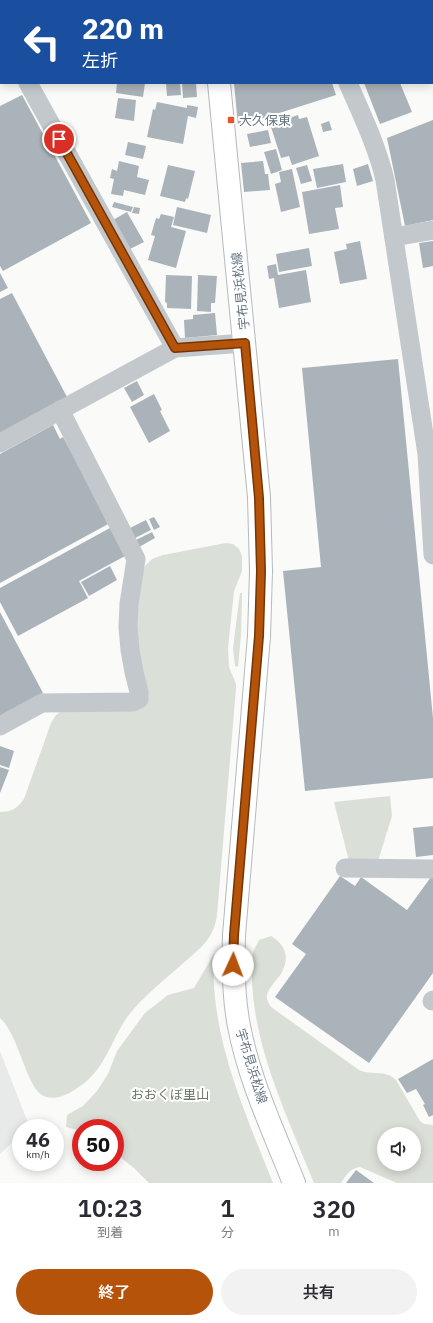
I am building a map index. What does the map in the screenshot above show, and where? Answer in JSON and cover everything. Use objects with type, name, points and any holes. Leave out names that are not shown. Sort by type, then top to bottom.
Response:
[{"type":"main road","name":"宇布見浜松線","points":[[219,84],[259,498],[261,571],[259,636],[234,935],[234,995],[246,1055],[294,1183]]},
{"type":"street","points":[[29,84],[175,348]]},
{"type":"street","points":[[348,84],[381,163],[427,454],[433,555]]},
{"type":"street","points":[[394,238],[433,230]]},
{"type":"street","points":[[0,443],[175,348],[245,343]]},
{"type":"street","points":[[0,726],[42,703],[133,702],[139,699],[139,692],[130,650],[128,627],[129,604],[136,559],[60,410]]},
{"type":"street","points":[[345,868],[433,869]]},
{"type":"shaded area","points":[[0,1051],[26,1119],[12,1119],[12,1143],[0,1154]]},
{"type":"green space","points":[[226,543],[233,544],[239,549],[242,556],[242,571],[234,591],[228,648],[229,667],[236,684],[236,688],[215,926],[202,947],[149,994],[128,1016],[103,1061],[91,1077],[64,1096],[53,1098],[47,1097],[36,1090],[31,1082],[12,1036],[7,1026],[0,1018],[0,812],[14,809],[24,799],[51,723],[56,715],[63,710],[134,708],[134,627],[142,569],[152,559],[163,555]]},
{"type":"green space","points":[[240,593],[242,593],[241,635],[238,667],[235,666],[233,648]]},
{"type":"green space","points":[[390,796],[392,816],[378,861],[349,861],[334,802]]},
{"type":"green space","points":[[271,936],[280,943],[285,952],[286,957],[284,968],[269,989],[267,995],[267,1000],[271,1007],[359,1070],[392,1077],[396,1080],[420,1121],[424,1124],[433,1125],[433,1183],[397,1183],[360,1167],[351,1170],[341,1183],[314,1183],[274,1084],[259,1033],[254,1007],[252,981],[252,958],[254,949],[259,940]]},
{"type":"green space","name":"おおくぼ里山","points":[[214,954],[214,984],[217,1013],[223,1042],[240,1100],[273,1183],[149,1183],[124,1160],[124,1119],[72,1119],[72,1129],[66,1127],[67,1115],[83,1106],[97,1091],[108,1074],[117,1051],[145,1013],[168,995],[194,988]]},
{"type":"building","points":[[117,84],[145,84],[143,97],[116,93]]},
{"type":"building","points":[[166,84],[180,84],[181,95],[167,96]]},
{"type":"building","points":[[182,84],[196,84],[197,97],[183,98]]},
{"type":"building","points":[[234,84],[332,84],[336,95],[238,126]]},
{"type":"building","points":[[364,84],[400,84],[412,112],[380,124]]},
{"type":"building","points":[[22,95],[91,223],[3,271],[0,266],[0,106]]},
{"type":"building","points":[[118,98],[136,100],[134,121],[115,118]]},
{"type":"building","points":[[157,102],[187,108],[187,105],[198,107],[196,118],[188,116],[183,144],[147,137],[153,109],[155,110]]},
{"type":"building","points":[[298,115],[299,119],[307,117],[319,156],[292,165],[289,156],[281,158],[270,124]]},
{"type":"building","points":[[433,120],[433,220],[405,226],[387,138]]},
{"type":"building","points":[[329,121],[332,130],[323,132],[321,124]]},
{"type":"building","points":[[268,130],[271,143],[250,147],[247,134]]},
{"type":"building","points":[[128,142],[146,146],[143,159],[125,155]]},
{"type":"building","points":[[276,149],[282,170],[271,174],[264,152]]},
{"type":"building","points":[[119,161],[139,166],[137,177],[149,180],[145,195],[124,190],[123,196],[111,194],[114,179],[110,178],[112,169],[117,171]]},
{"type":"building","points":[[263,161],[265,174],[268,174],[270,190],[244,192],[241,163]]},
{"type":"building","points":[[343,164],[346,182],[317,188],[313,169]]},
{"type":"building","points":[[368,164],[373,181],[357,186],[353,169]]},
{"type":"building","points":[[168,165],[195,171],[188,199],[186,198],[185,202],[160,196]]},
{"type":"building","points":[[307,165],[312,181],[301,184],[296,168]]},
{"type":"building","points":[[292,169],[300,207],[281,212],[275,184],[281,182],[279,172]]},
{"type":"building","points":[[340,185],[343,207],[335,208],[339,229],[309,234],[302,192]]},
{"type":"building","points":[[114,202],[133,207],[131,212],[112,207]]},
{"type":"building","points":[[134,207],[140,208],[139,214],[132,213]]},
{"type":"building","points":[[177,207],[211,215],[207,233],[173,225]]},
{"type":"building","points":[[127,212],[144,242],[130,249],[113,220]]},
{"type":"building","points":[[161,214],[174,217],[171,227],[186,231],[176,268],[148,260],[155,236],[151,235],[156,218],[159,219]]},
{"type":"building","points":[[360,241],[367,279],[340,284],[334,252],[347,249],[346,244]]},
{"type":"building","points":[[433,241],[433,266],[423,268],[419,243]]},
{"type":"building","points":[[309,248],[312,266],[279,272],[276,254]]},
{"type":"building","points":[[276,264],[278,275],[306,270],[311,302],[279,308],[274,278],[269,279],[267,266]]},
{"type":"building","points":[[0,273],[8,288],[0,292]]},
{"type":"building","points":[[166,275],[192,276],[191,309],[167,308],[167,303],[165,302]]},
{"type":"building","points":[[198,275],[217,276],[215,303],[211,303],[211,312],[197,311]]},
{"type":"building","points":[[12,293],[67,397],[0,433],[0,299]]},
{"type":"building","points":[[215,313],[217,335],[185,338],[184,320],[193,319],[193,315]]},
{"type":"building","points":[[398,359],[433,718],[433,778],[305,791],[283,571],[321,567],[302,368]]},
{"type":"building","points":[[137,381],[144,395],[132,402],[124,388]]},
{"type":"building","points":[[154,394],[162,410],[160,411],[170,431],[149,443],[130,407]]},
{"type":"building","points":[[53,425],[60,439],[63,437],[110,523],[0,583],[0,454]]},
{"type":"building","points":[[154,517],[160,527],[154,530],[149,519]]},
{"type":"building","points":[[146,520],[151,530],[135,538],[130,528]]},
{"type":"building","points":[[110,528],[125,556],[79,581],[88,598],[18,636],[0,602],[0,588]]},
{"type":"building","points":[[152,532],[155,538],[139,547],[136,540]]},
{"type":"building","points":[[110,566],[117,580],[89,596],[81,582]]},
{"type":"building","points":[[0,612],[43,693],[0,717]]},
{"type":"building","points":[[0,746],[14,751],[9,768],[0,765]]},
{"type":"building","points":[[0,767],[9,770],[0,793]]},
{"type":"building","points":[[433,826],[433,855],[416,857],[413,828]]},
{"type":"building","points":[[340,876],[355,886],[361,877],[407,910],[431,877],[433,878],[433,973],[369,1063],[275,997],[306,954],[292,944]]},
{"type":"building","points":[[433,1059],[433,1115],[429,1117],[423,1105],[425,1104],[416,1089],[407,1093],[398,1079]]},
{"type":"building","points":[[356,1170],[374,1183],[346,1183]]},
{"type":"place","name":"大久保東","points":[[231,120]]},
{"type":"route","points":[[59,139],[175,348],[245,343],[259,498],[261,571],[259,636],[234,935],[233,965]]}]
